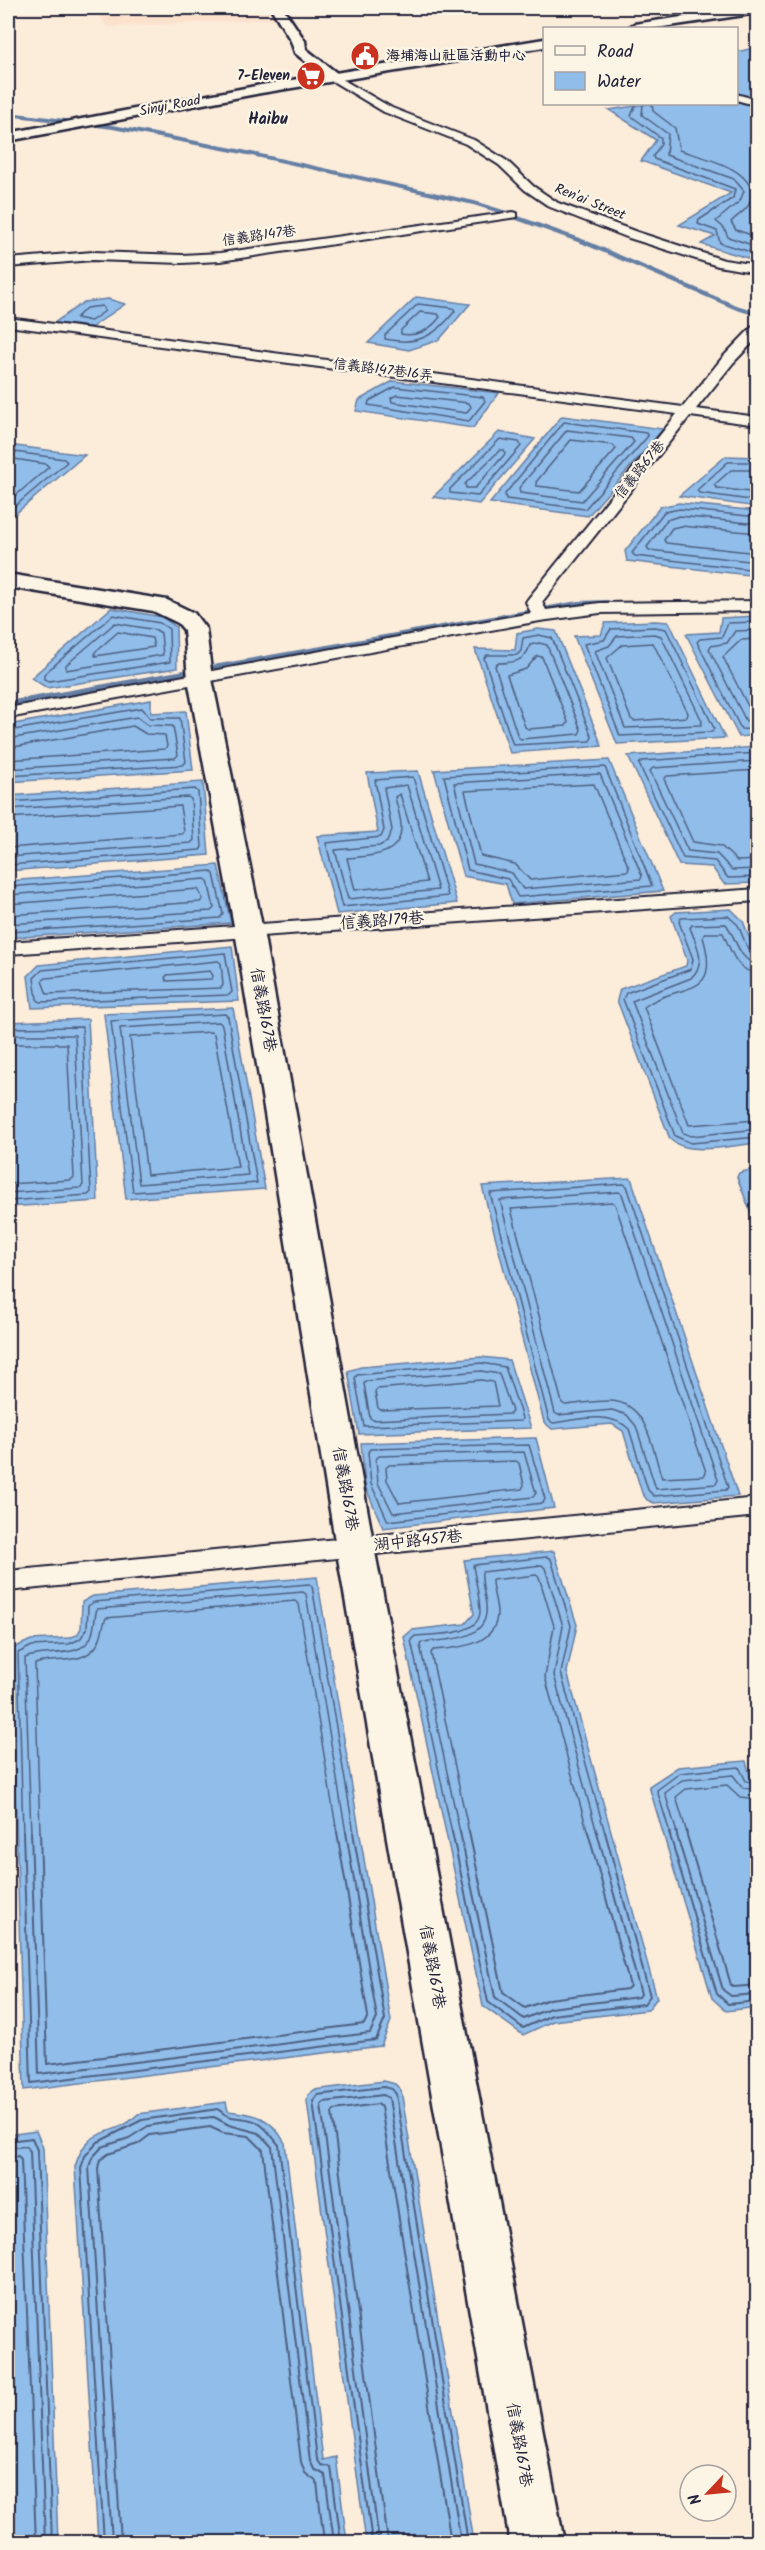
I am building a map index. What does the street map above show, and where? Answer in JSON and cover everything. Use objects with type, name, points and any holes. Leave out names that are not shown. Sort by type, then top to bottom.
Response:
[{"type":"street","points":[[277,8],[298,41],[300,50],[318,68],[333,77]]},
{"type":"street","points":[[641,27],[758,9]]},
{"type":"street","name":"Sinyi Road","points":[[8,137],[70,123],[543,43]]},
{"type":"street","name":"Ren'ai Street","points":[[333,77],[388,110],[470,142],[503,163],[529,188],[554,206],[633,235],[722,263],[758,269]]},
{"type":"street","points":[[738,98],[758,103]]},
{"type":"street","name":"信義路147巷","points":[[8,263],[93,256],[182,259],[220,257],[513,215]]},
{"type":"street","points":[[8,274],[27,261]]},
{"type":"street","name":"信義路147巷16弄","points":[[8,322],[758,422]]},
{"type":"street","name":"信義路67巷","points":[[537,609],[686,412],[728,360],[758,329]]},
{"type":"street","name":"信義路167巷","points":[[8,580],[159,605],[177,612],[186,618],[195,629],[199,672],[249,931],[355,1547],[537,2542]]},
{"type":"street","points":[[8,713],[199,672],[537,609],[572,598],[758,594]]},
{"type":"street","points":[[537,609],[758,606]]},
{"type":"street","name":"信義路179巷","points":[[8,948],[758,895]]},
{"type":"street","name":"湖中路457巷","points":[[8,1581],[758,1507]]},
{"type":"shaded area","points":[[96,8],[269,8],[276,19],[107,27]]},
{"type":"water","points":[[757,47],[757,261],[701,244],[715,236],[679,225],[731,193],[641,161],[656,140],[609,110],[641,105],[738,105],[738,52]]},
{"type":"water","points":[[416,297],[470,304],[439,340],[409,350],[368,343]]},
{"type":"water","points":[[108,299],[125,304],[92,327],[54,323],[84,302]]},
{"type":"water","points":[[393,381],[499,393],[473,428],[356,411],[359,400]]},
{"type":"water","points":[[562,416],[663,429],[588,516],[490,503]]},
{"type":"water","points":[[499,432],[535,439],[479,504],[433,497]]},
{"type":"water","points":[[8,445],[85,455],[8,520]]},
{"type":"water","points":[[726,456],[757,457],[757,507],[679,496]]},
{"type":"water","points":[[679,503],[757,511],[757,576],[627,561],[625,551],[660,507]]},
{"type":"water","points":[[111,608],[162,617],[176,627],[177,668],[47,688],[31,678]]},
{"type":"water","points":[[757,616],[757,735],[739,737],[686,634],[719,632],[721,618]]},
{"type":"water","points":[[669,622],[725,738],[617,744],[574,636],[601,635],[605,623]]},
{"type":"water","points":[[538,629],[556,631],[602,746],[510,753],[475,649],[515,650],[517,633]]},
{"type":"water","points":[[151,700],[151,713],[186,711],[193,770],[8,782],[8,725]]},
{"type":"water","points":[[757,747],[757,883],[724,884],[712,867],[679,865],[628,756]]},
{"type":"water","points":[[609,760],[663,891],[512,904],[506,884],[463,876],[434,770]]},
{"type":"water","points":[[418,771],[457,903],[337,914],[317,836],[378,832],[367,773]]},
{"type":"water","points":[[203,782],[209,855],[8,871],[8,796]]},
{"type":"water","points":[[218,865],[231,923],[8,938],[8,881]]},
{"type":"water","points":[[731,909],[743,921],[757,958],[757,1143],[688,1148],[670,1139],[617,1000],[620,989],[686,966],[687,960],[671,916],[676,912]]},
{"type":"water","points":[[232,946],[239,1001],[32,1008],[28,976],[39,965]]},
{"type":"water","points":[[233,1008],[265,1189],[126,1199],[104,1014]]},
{"type":"water","points":[[88,1019],[98,1201],[8,1207],[8,1022]]},
{"type":"water","points":[[758,1168],[757,1229],[737,1177],[739,1173]]},
{"type":"water","points":[[631,1178],[738,1496],[654,1503],[647,1500],[642,1493],[623,1431],[612,1424],[552,1429],[544,1422],[482,1186]]},
{"type":"water","points":[[481,1357],[509,1360],[531,1428],[359,1434],[348,1371],[361,1367]]},
{"type":"water","points":[[536,1438],[554,1508],[383,1528],[365,1486],[361,1443]]},
{"type":"water","points":[[554,1551],[577,1625],[567,1672],[657,1998],[648,2010],[553,2021],[523,2035],[483,2006],[404,1637],[412,1630],[465,1624],[474,1614],[464,1560]]},
{"type":"water","points":[[317,1577],[391,2021],[381,2046],[24,2090],[11,1649],[31,1640],[69,1638],[77,1635],[81,1628],[82,1602],[93,1596]]},
{"type":"water","points":[[746,1761],[750,1776],[758,1777],[757,2007],[726,2011],[712,1998],[649,1786],[678,1767]]},
{"type":"water","points":[[384,2081],[395,2084],[401,2090],[474,2542],[366,2542],[307,2101],[308,2095],[314,2090]]},
{"type":"water","points":[[226,2102],[228,2111],[247,2113],[268,2122],[285,2143],[323,2460],[336,2457],[347,2542],[98,2542],[75,2167],[80,2153],[94,2137],[120,2127],[138,2114]]},
{"type":"water","points":[[36,2131],[43,2148],[58,2542],[8,2542],[8,2135]]},
{"type":"waterway","points":[[8,114],[113,127],[238,151],[474,203],[506,213]]},
{"type":"waterway","points":[[501,212],[584,242],[735,307],[758,314]]},
{"type":"waterway","points":[[8,704],[578,604],[607,603]]},
{"type":"place","name":"海埔海山社區活動中心","points":[[365,56]]},
{"type":"place","name":"7-Eleven","points":[[311,76]]},
{"type":"district","name":"Haibu","points":[[268,119]]}]
